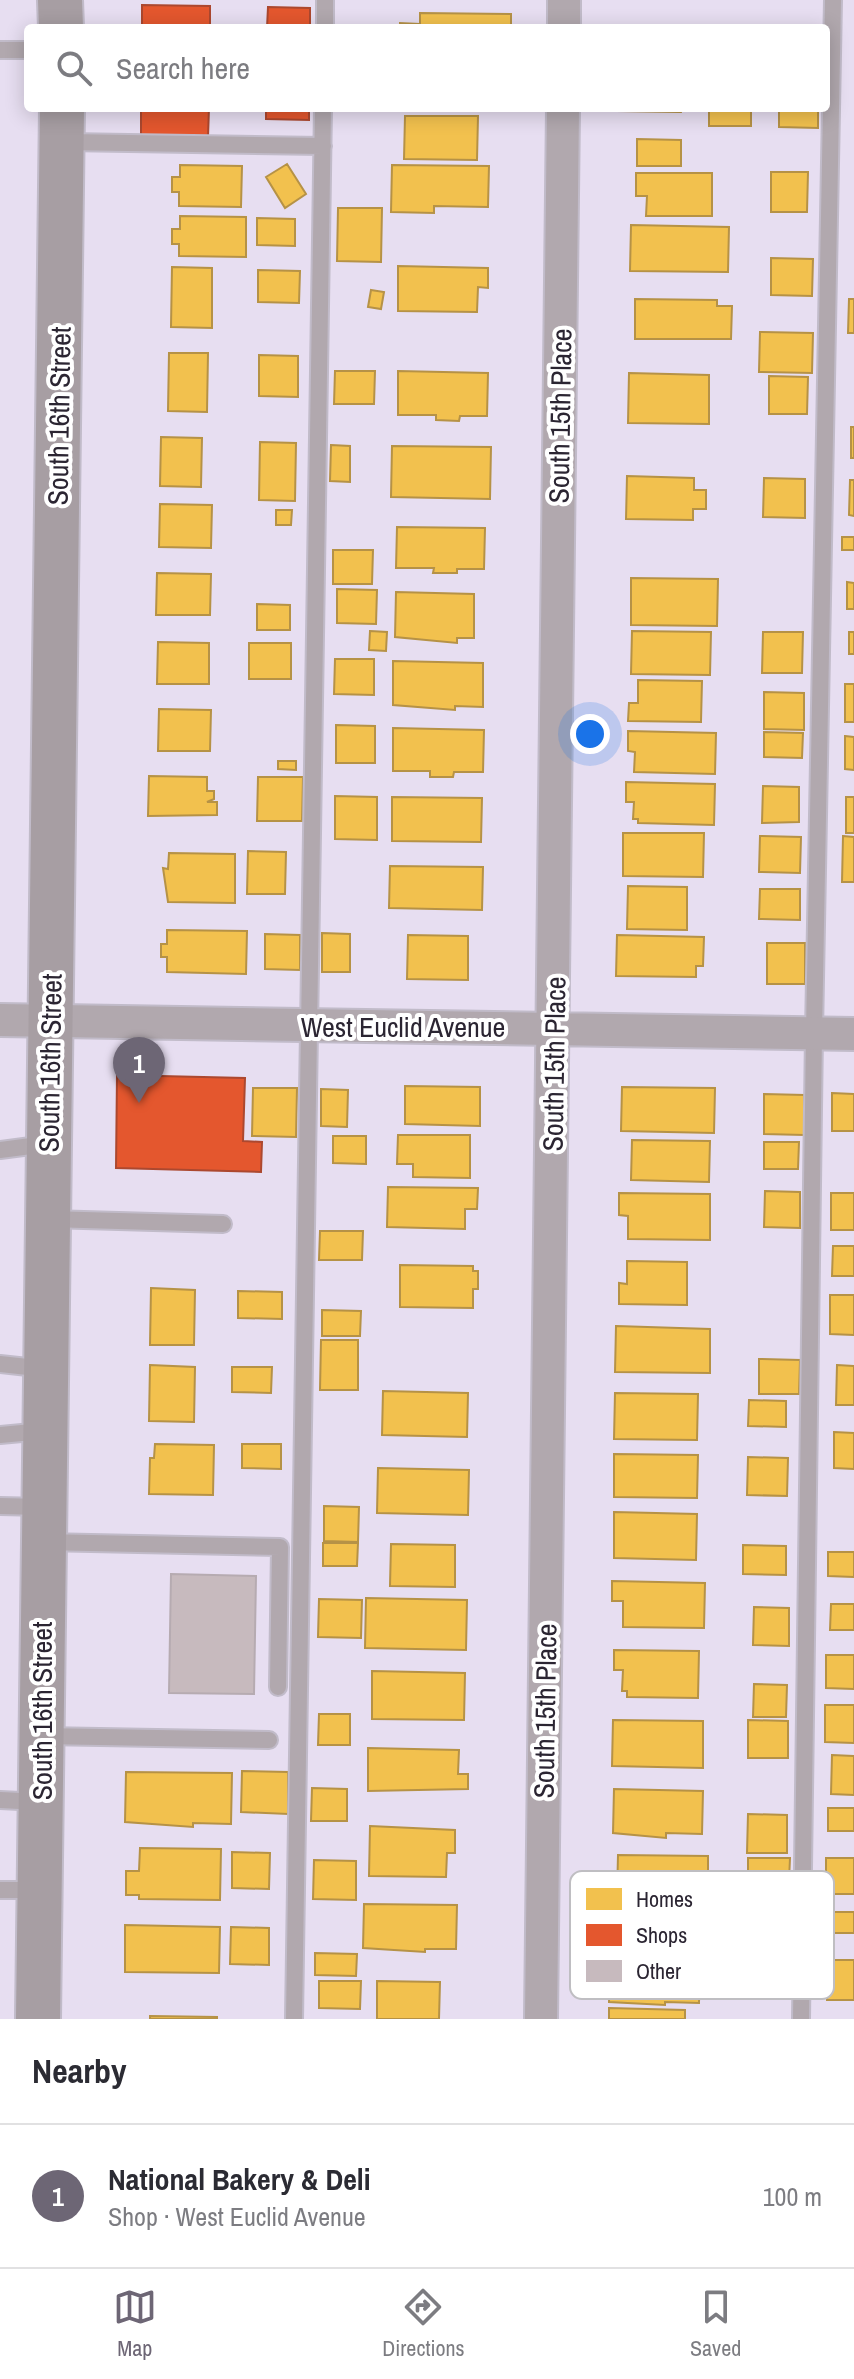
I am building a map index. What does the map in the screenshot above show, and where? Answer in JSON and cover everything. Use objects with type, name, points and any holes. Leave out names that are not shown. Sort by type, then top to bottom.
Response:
[{"type":"street","points":[[60,0],[61,24]]},
{"type":"street","points":[[564,0],[564,24]]},
{"type":"street","name":"South 15th Place","points":[[541,2019],[555,1029],[563,112]]},
{"type":"street","name":"South 16th Street","points":[[38,2019],[20,1890],[21,1801],[42,1736],[63,125]]},
{"type":"street","name":"West Euclid Avenue","points":[[0,1020],[854,1034]]},
{"type":"lane","points":[[325,0],[325,24]]},
{"type":"lane","points":[[803,1871],[814,1033],[833,0]]},
{"type":"lane","points":[[0,50],[24,50]]},
{"type":"lane","points":[[294,2019],[323,112]]},
{"type":"lane","points":[[63,125],[323,146]]},
{"type":"lane","points":[[0,1150],[48,1144]]},
{"type":"lane","points":[[48,1219],[223,1224]]},
{"type":"lane","points":[[0,1364],[46,1369]]},
{"type":"lane","points":[[0,1435],[45,1430]]},
{"type":"lane","points":[[0,1506],[43,1525],[280,1547],[278,1687]]},
{"type":"lane","points":[[42,1736],[269,1740]]},
{"type":"lane","points":[[801,1999],[801,2019]]},
{"type":"building: Homes","points":[[420,13],[511,14],[511,24],[420,24]]},
{"type":"building: Homes","points":[[709,112],[751,112],[751,126],[709,126]]},
{"type":"building: Homes","points":[[779,112],[818,112],[818,128],[779,127]]},
{"type":"building: Homes","points":[[405,116],[478,116],[477,160],[404,159]]},
{"type":"building: Homes","points":[[637,139],[681,140],[681,166],[637,166]]},
{"type":"building: Homes","points":[[287,164],[306,194],[285,208],[266,177]]},
{"type":"building: Homes","points":[[180,165],[242,166],[241,207],[179,206],[179,192],[172,192],[172,177],[180,177]]},
{"type":"building: Homes","points":[[392,165],[489,166],[488,207],[434,206],[434,213],[391,212]]},
{"type":"building: Homes","points":[[771,172],[808,172],[807,212],[771,212]]},
{"type":"building: Homes","points":[[636,173],[712,173],[712,216],[646,216],[647,196],[636,196]]},
{"type":"building: Homes","points":[[338,208],[382,208],[381,262],[337,261]]},
{"type":"building: Homes","points":[[180,216],[246,217],[246,257],[179,256],[179,244],[172,244],[172,229],[180,229]]},
{"type":"building: Homes","points":[[257,218],[295,219],[295,246],[257,245]]},
{"type":"building: Homes","points":[[631,225],[729,227],[728,272],[630,271]]},
{"type":"building: Homes","points":[[771,258],[813,259],[812,296],[771,295]]},
{"type":"building: Homes","points":[[398,266],[488,268],[488,288],[478,287],[477,312],[398,311]]},
{"type":"building: Homes","points":[[172,267],[212,268],[212,328],[171,327]]},
{"type":"building: Homes","points":[[258,270],[300,271],[299,303],[258,302]]},
{"type":"building: Homes","points":[[371,290],[384,292],[381,309],[368,307]]},
{"type":"building: Homes","points":[[635,299],[717,300],[717,306],[732,306],[731,339],[635,339]]},
{"type":"building: Homes","points":[[849,299],[854,299],[854,333],[848,333]]},
{"type":"building: Homes","points":[[760,332],[813,333],[812,373],[759,372]]},
{"type":"building: Homes","points":[[169,353],[208,353],[207,412],[168,411]]},
{"type":"building: Homes","points":[[259,355],[298,356],[298,397],[259,396]]},
{"type":"building: Homes","points":[[335,371],[375,371],[374,404],[334,404]]},
{"type":"building: Homes","points":[[398,371],[488,373],[487,416],[460,416],[459,421],[436,420],[436,415],[398,415]]},
{"type":"building: Homes","points":[[629,373],[709,375],[709,424],[628,423]]},
{"type":"building: Homes","points":[[769,376],[808,377],[807,414],[769,414]]},
{"type":"building: Homes","points":[[851,427],[854,427],[854,458],[851,458]]},
{"type":"building: Homes","points":[[161,437],[202,438],[201,487],[160,486]]},
{"type":"building: Homes","points":[[260,442],[296,443],[295,501],[259,500]]},
{"type":"building: Homes","points":[[331,445],[350,446],[350,482],[330,481]]},
{"type":"building: Homes","points":[[392,446],[491,447],[490,499],[391,497]]},
{"type":"building: Homes","points":[[627,476],[694,478],[694,490],[706,490],[706,509],[693,509],[693,520],[626,519]]},
{"type":"building: Homes","points":[[764,478],[805,479],[805,518],[763,517]]},
{"type":"building: Homes","points":[[850,480],[854,480],[854,516],[849,515]]},
{"type":"building: Homes","points":[[160,504],[212,505],[211,548],[159,547]]},
{"type":"building: Homes","points":[[276,510],[292,510],[291,525],[276,525]]},
{"type":"building: Homes","points":[[397,527],[485,528],[484,569],[433,573],[434,568],[396,568]]},
{"type":"building: Homes","points":[[842,537],[854,537],[854,550],[842,550]]},
{"type":"building: Homes","points":[[333,550],[373,550],[372,584],[333,584]]},
{"type":"building: Homes","points":[[157,573],[211,574],[210,615],[156,615]]},
{"type":"building: Homes","points":[[631,578],[718,579],[717,626],[631,625]]},
{"type":"building: Homes","points":[[847,582],[854,583],[854,609],[847,609]]},
{"type":"building: Homes","points":[[337,589],[377,590],[376,624],[337,623]]},
{"type":"building: Homes","points":[[396,592],[474,594],[474,638],[457,638],[457,643],[395,637]]},
{"type":"building: Homes","points":[[257,604],[290,605],[290,630],[257,630]]},
{"type":"building: Homes","points":[[370,631],[387,632],[386,651],[369,650]]},
{"type":"building: Homes","points":[[632,631],[711,632],[710,675],[631,674]]},
{"type":"building: Homes","points":[[763,632],[803,632],[802,673],[762,673]]},
{"type":"building: Homes","points":[[849,632],[854,632],[854,654],[849,654]]},
{"type":"building: Homes","points":[[158,642],[209,643],[209,684],[157,684]]},
{"type":"building: Homes","points":[[249,643],[291,643],[291,679],[249,679]]},
{"type":"building: Homes","points":[[335,659],[374,659],[374,695],[334,694]]},
{"type":"building: Homes","points":[[393,661],[483,663],[483,707],[455,706],[455,710],[393,705]]},
{"type":"building: Homes","points":[[638,680],[702,681],[701,722],[628,721],[629,703],[638,703]]},
{"type":"building: Homes","points":[[845,684],[854,684],[854,722],[845,722]]},
{"type":"building: Homes","points":[[764,692],[804,693],[804,730],[764,729]]},
{"type":"building: Homes","points":[[159,709],[211,710],[210,751],[158,751]]},
{"type":"building: Homes","points":[[336,725],[375,726],[375,763],[336,763]]},
{"type":"building: Homes","points":[[393,728],[484,730],[483,772],[454,772],[453,777],[430,777],[430,771],[393,771]]},
{"type":"building: Homes","points":[[628,731],[716,733],[715,774],[634,772],[635,752],[628,751]]},
{"type":"building: Homes","points":[[764,732],[803,733],[802,758],[764,757]]},
{"type":"building: Homes","points":[[845,736],[854,737],[854,770],[845,769]]},
{"type":"building: Homes","points":[[278,761],[296,761],[296,770],[278,769]]},
{"type":"building: Homes","points":[[149,776],[207,777],[207,791],[214,791],[214,799],[207,802],[217,802],[217,815],[148,816]]},
{"type":"building: Homes","points":[[258,777],[303,777],[302,821],[257,821]]},
{"type":"building: Homes","points":[[626,782],[715,784],[714,825],[638,823],[638,819],[633,819],[634,802],[626,802]]},
{"type":"building: Homes","points":[[763,786],[799,787],[799,822],[762,823]]},
{"type":"building: Homes","points":[[335,796],[377,797],[377,840],[335,839]]},
{"type":"building: Homes","points":[[392,797],[482,798],[481,842],[392,841]]},
{"type":"building: Homes","points":[[846,797],[854,797],[854,833],[846,833]]},
{"type":"building: Homes","points":[[623,833],[704,833],[703,877],[623,876]]},
{"type":"building: Homes","points":[[760,836],[801,837],[800,873],[759,872]]},
{"type":"building: Homes","points":[[843,836],[854,837],[854,882],[842,882]]},
{"type":"building: Homes","points":[[248,851],[286,852],[285,894],[247,894]]},
{"type":"building: Homes","points":[[169,853],[235,854],[235,903],[168,902],[163,868],[168,869]]},
{"type":"building: Homes","points":[[390,866],[483,867],[482,910],[389,908]]},
{"type":"building: Homes","points":[[628,886],[687,887],[687,930],[627,929]]},
{"type":"building: Homes","points":[[760,889],[800,889],[800,920],[759,919]]},
{"type":"building: Homes","points":[[167,930],[247,931],[246,974],[167,972],[167,957],[161,957],[161,944],[167,944]]},
{"type":"building: Homes","points":[[322,933],[350,934],[350,972],[322,972]]},
{"type":"building: Homes","points":[[265,934],[300,935],[300,970],[265,969]]},
{"type":"building: Homes","points":[[408,935],[468,936],[468,980],[407,979]]},
{"type":"building: Homes","points":[[617,935],[704,937],[703,966],[696,966],[696,977],[616,976]]},
{"type":"building: Homes","points":[[767,943],[805,943],[805,984],[767,984]]},
{"type":"building: Homes","points":[[405,1086],[480,1087],[480,1126],[405,1124]]},
{"type":"building: Homes","points":[[622,1087],[715,1088],[714,1133],[621,1131]]},
{"type":"building: Homes","points":[[253,1088],[297,1088],[296,1137],[252,1136]]},
{"type":"building: Homes","points":[[321,1089],[348,1090],[347,1127],[321,1126]]},
{"type":"building: Homes","points":[[832,1093],[854,1094],[854,1131],[832,1131]]},
{"type":"building: Homes","points":[[764,1094],[804,1095],[804,1135],[764,1134]]},
{"type":"building: Homes","points":[[398,1135],[470,1135],[470,1178],[413,1177],[413,1164],[397,1164]]},
{"type":"building: Homes","points":[[333,1136],[366,1136],[366,1164],[333,1163]]},
{"type":"building: Homes","points":[[632,1140],[710,1141],[709,1182],[631,1180]]},
{"type":"building: Homes","points":[[764,1142],[799,1142],[798,1169],[764,1169]]},
{"type":"building: Homes","points":[[388,1187],[478,1188],[477,1209],[465,1209],[465,1229],[387,1227]]},
{"type":"building: Homes","points":[[765,1191],[800,1192],[800,1228],[764,1227]]},
{"type":"building: Homes","points":[[619,1193],[710,1194],[710,1240],[628,1239],[628,1216],[619,1215]]},
{"type":"building: Homes","points":[[831,1193],[854,1193],[854,1230],[831,1230]]},
{"type":"building: Homes","points":[[320,1231],[363,1231],[362,1260],[319,1260]]},
{"type":"building: Homes","points":[[833,1246],[854,1246],[854,1276],[832,1276]]},
{"type":"building: Homes","points":[[627,1261],[687,1262],[687,1305],[619,1304],[619,1283],[627,1284]]},
{"type":"building: Homes","points":[[400,1265],[473,1266],[473,1271],[478,1271],[478,1289],[473,1289],[473,1308],[400,1307]]},
{"type":"building: Homes","points":[[151,1288],[195,1290],[194,1345],[150,1345]]},
{"type":"building: Homes","points":[[238,1291],[282,1292],[282,1319],[238,1318]]},
{"type":"building: Homes","points":[[830,1295],[854,1295],[854,1335],[830,1334]]},
{"type":"building: Homes","points":[[322,1310],[361,1311],[360,1336],[322,1336]]},
{"type":"building: Homes","points":[[616,1326],[710,1329],[710,1373],[615,1372]]},
{"type":"building: Homes","points":[[321,1340],[358,1340],[358,1390],[320,1390]]},
{"type":"building: Homes","points":[[759,1359],[800,1360],[799,1394],[759,1394]]},
{"type":"building: Homes","points":[[150,1365],[195,1367],[194,1422],[149,1421]]},
{"type":"building: Homes","points":[[837,1365],[854,1366],[854,1405],[836,1405]]},
{"type":"building: Homes","points":[[232,1367],[272,1367],[271,1393],[232,1392]]},
{"type":"building: Homes","points":[[383,1391],[468,1393],[467,1437],[382,1435]]},
{"type":"building: Homes","points":[[615,1393],[698,1394],[697,1440],[614,1439]]},
{"type":"building: Homes","points":[[749,1400],[786,1401],[786,1427],[748,1426]]},
{"type":"building: Homes","points":[[834,1432],[854,1433],[854,1469],[834,1468]]},
{"type":"building: Homes","points":[[155,1444],[214,1445],[213,1495],[149,1494],[150,1458],[154,1458]]},
{"type":"building: Homes","points":[[242,1444],[281,1444],[281,1469],[242,1468]]},
{"type":"building: Homes","points":[[614,1454],[698,1455],[697,1498],[614,1497]]},
{"type":"building: Homes","points":[[748,1457],[788,1458],[787,1496],[747,1495]]},
{"type":"building: Homes","points":[[378,1468],[469,1470],[468,1515],[377,1513]]},
{"type":"building: Homes","points":[[324,1506],[359,1507],[358,1542],[324,1541]]},
{"type":"building: Homes","points":[[614,1512],[697,1514],[696,1560],[614,1558]]},
{"type":"building: Homes","points":[[323,1543],[358,1543],[357,1566],[323,1566]]},
{"type":"building: Homes","points":[[391,1544],[455,1545],[455,1587],[390,1586]]},
{"type":"building: Homes","points":[[743,1545],[786,1546],[786,1575],[743,1574]]},
{"type":"building: Homes","points":[[828,1552],[854,1552],[854,1577],[828,1576]]},
{"type":"building: Homes","points":[[612,1581],[705,1583],[704,1628],[623,1627],[623,1601],[612,1601]]},
{"type":"building: Homes","points":[[366,1598],[467,1600],[466,1650],[365,1648]]},
{"type":"building: Homes","points":[[319,1599],[362,1600],[361,1638],[318,1637]]},
{"type":"building: Homes","points":[[831,1604],[854,1604],[854,1630],[830,1630]]},
{"type":"building: Homes","points":[[754,1607],[789,1608],[789,1646],[753,1645]]},
{"type":"building: Homes","points":[[614,1650],[699,1651],[698,1698],[627,1697],[627,1691],[622,1691],[623,1670],[614,1670]]},
{"type":"building: Homes","points":[[826,1655],[854,1655],[854,1689],[826,1688]]},
{"type":"building: Homes","points":[[372,1671],[465,1673],[464,1720],[372,1719]]},
{"type":"building: Homes","points":[[754,1684],[787,1685],[786,1717],[753,1717]]},
{"type":"building: Homes","points":[[825,1705],[854,1705],[854,1743],[825,1742]]},
{"type":"building: Homes","points":[[319,1714],[350,1714],[350,1745],[318,1745]]},
{"type":"building: Homes","points":[[613,1720],[703,1721],[703,1768],[612,1766]]},
{"type":"building: Homes","points":[[748,1720],[788,1721],[788,1758],[748,1758]]},
{"type":"building: Homes","points":[[368,1748],[459,1750],[458,1774],[468,1774],[468,1789],[368,1791]]},
{"type":"building: Homes","points":[[832,1755],[854,1756],[854,1795],[831,1794]]},
{"type":"building: Homes","points":[[242,1771],[288,1772],[288,1814],[241,1812]]},
{"type":"building: Homes","points":[[126,1772],[232,1773],[231,1824],[193,1823],[193,1827],[125,1822]]},
{"type":"building: Homes","points":[[312,1788],[347,1789],[347,1821],[311,1821]]},
{"type":"building: Homes","points":[[614,1789],[703,1791],[702,1834],[666,1833],[666,1838],[613,1833]]},
{"type":"building: Homes","points":[[828,1808],[854,1808],[854,1831],[828,1831]]},
{"type":"building: Homes","points":[[748,1814],[787,1815],[787,1853],[747,1853]]},
{"type":"building: Homes","points":[[370,1826],[455,1830],[455,1853],[447,1853],[446,1877],[369,1876]]},
{"type":"building: Homes","points":[[140,1848],[221,1849],[220,1900],[139,1899],[139,1895],[126,1895],[126,1871],[139,1871]]},
{"type":"building: Homes","points":[[232,1852],[270,1853],[269,1889],[232,1888]]},
{"type":"building: Homes","points":[[618,1855],[708,1856],[708,1871],[618,1871]]},
{"type":"building: Homes","points":[[748,1858],[790,1858],[789,1871],[748,1871]]},
{"type":"building: Homes","points":[[826,1858],[854,1858],[854,1894],[834,1894],[834,1871],[826,1871]]},
{"type":"building: Homes","points":[[314,1860],[356,1861],[356,1900],[313,1899]]},
{"type":"building: Homes","points":[[364,1904],[457,1905],[456,1949],[425,1949],[425,1952],[363,1948]]},
{"type":"building: Homes","points":[[834,1912],[854,1912],[854,1933],[834,1933]]},
{"type":"building: Homes","points":[[125,1925],[220,1927],[219,1973],[125,1972]]},
{"type":"building: Homes","points":[[231,1927],[269,1928],[269,1965],[230,1964]]},
{"type":"building: Homes","points":[[315,1953],[357,1954],[356,1976],[315,1975]]},
{"type":"building: Homes","points":[[834,1960],[854,1960],[854,2000],[827,2000],[834,1999]]},
{"type":"building: Homes","points":[[319,1981],[361,1981],[360,2009],[319,2008]]},
{"type":"building: Homes","points":[[377,1981],[440,1982],[439,2019],[377,2019]]},
{"type":"building: Homes","points":[[609,1999],[699,1999],[699,2003],[665,2002],[665,2005],[609,2002]]},
{"type":"building: Homes","points":[[609,2008],[685,2010],[685,2019],[609,2019]]},
{"type":"building: Homes","points":[[150,2016],[217,2017],[217,2019],[150,2019]]},
{"type":"building: Shops","points":[[142,5],[210,6],[210,24],[142,24]]},
{"type":"building: Shops","points":[[268,7],[310,8],[310,24],[267,24]]},
{"type":"building: Shops","points":[[141,112],[209,112],[208,137],[141,136]]},
{"type":"building: Shops","points":[[266,112],[309,112],[309,120],[266,119]]},
{"type":"building: Shops","points":[[117,1075],[245,1078],[243,1141],[262,1142],[261,1172],[116,1168]]},
{"type":"building: Other","points":[[171,1574],[256,1576],[254,1694],[169,1693]]},
{"type":"place","name":"National Bakery & Deli","points":[[139,1103]]}]
